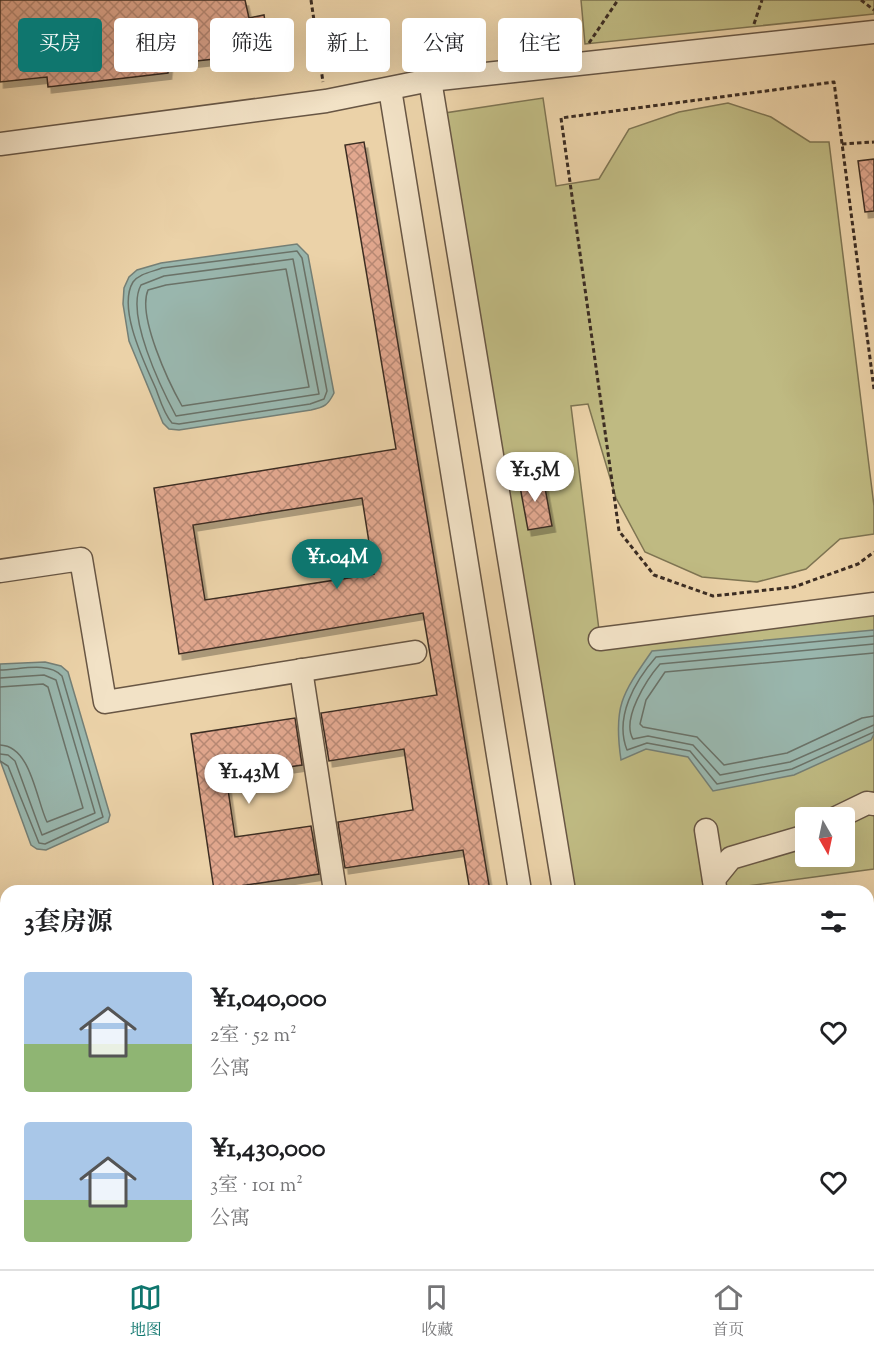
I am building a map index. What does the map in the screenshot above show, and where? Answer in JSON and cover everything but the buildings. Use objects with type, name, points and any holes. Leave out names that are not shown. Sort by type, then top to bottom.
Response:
[{"type":"street","points":[[582,63],[874,32]]},
{"type":"street","points":[[0,144],[326,101],[430,80],[503,72]]},
{"type":"street","points":[[430,80],[563,885]]},
{"type":"street","points":[[390,89],[519,885]]},
{"type":"street","points":[[0,571],[81,559],[105,702],[415,652]]},
{"type":"street","points":[[600,639],[874,604]]},
{"type":"street","points":[[301,670],[334,885]]},
{"type":"street","points":[[855,809],[867,803],[874,804]]},
{"type":"street","points":[[706,830],[715,885]]},
{"type":"street","points":[[715,885],[731,858],[795,839]]},
{"type":"path","points":[[312,0],[326,101]]},
{"type":"path","points":[[582,55],[618,0]]},
{"type":"path","points":[[861,0],[874,10]]},
{"type":"path","points":[[874,389],[834,82],[561,118],[619,531],[654,575],[713,596],[794,587],[858,564],[874,552]]},
{"type":"path","points":[[842,144],[874,142]]},
{"type":"shaded area","points":[[581,0],[874,0],[874,14],[585,44]]},
{"type":"shaded area","points":[[543,98],[556,186],[599,179],[629,129],[679,112],[728,103],[771,117],[810,142],[829,142],[874,506],[874,534],[840,539],[806,569],[757,582],[702,577],[645,552],[616,498],[588,404],[571,406],[601,646],[874,613],[874,869],[755,885],[572,885],[445,113]]},
{"type":"water","points":[[297,244],[308,255],[334,393],[330,400],[325,405],[311,410],[179,430],[169,429],[163,423],[129,341],[123,304],[124,288],[129,277],[137,270],[161,263]]},
{"type":"water","points":[[874,630],[874,734],[871,740],[794,775],[713,791],[688,757],[646,749],[621,760],[618,726],[622,701],[633,679],[652,651]]},
{"type":"water","points":[[45,662],[61,666],[68,672],[110,815],[108,822],[46,850],[37,849],[31,845],[0,760],[0,664]]}]
